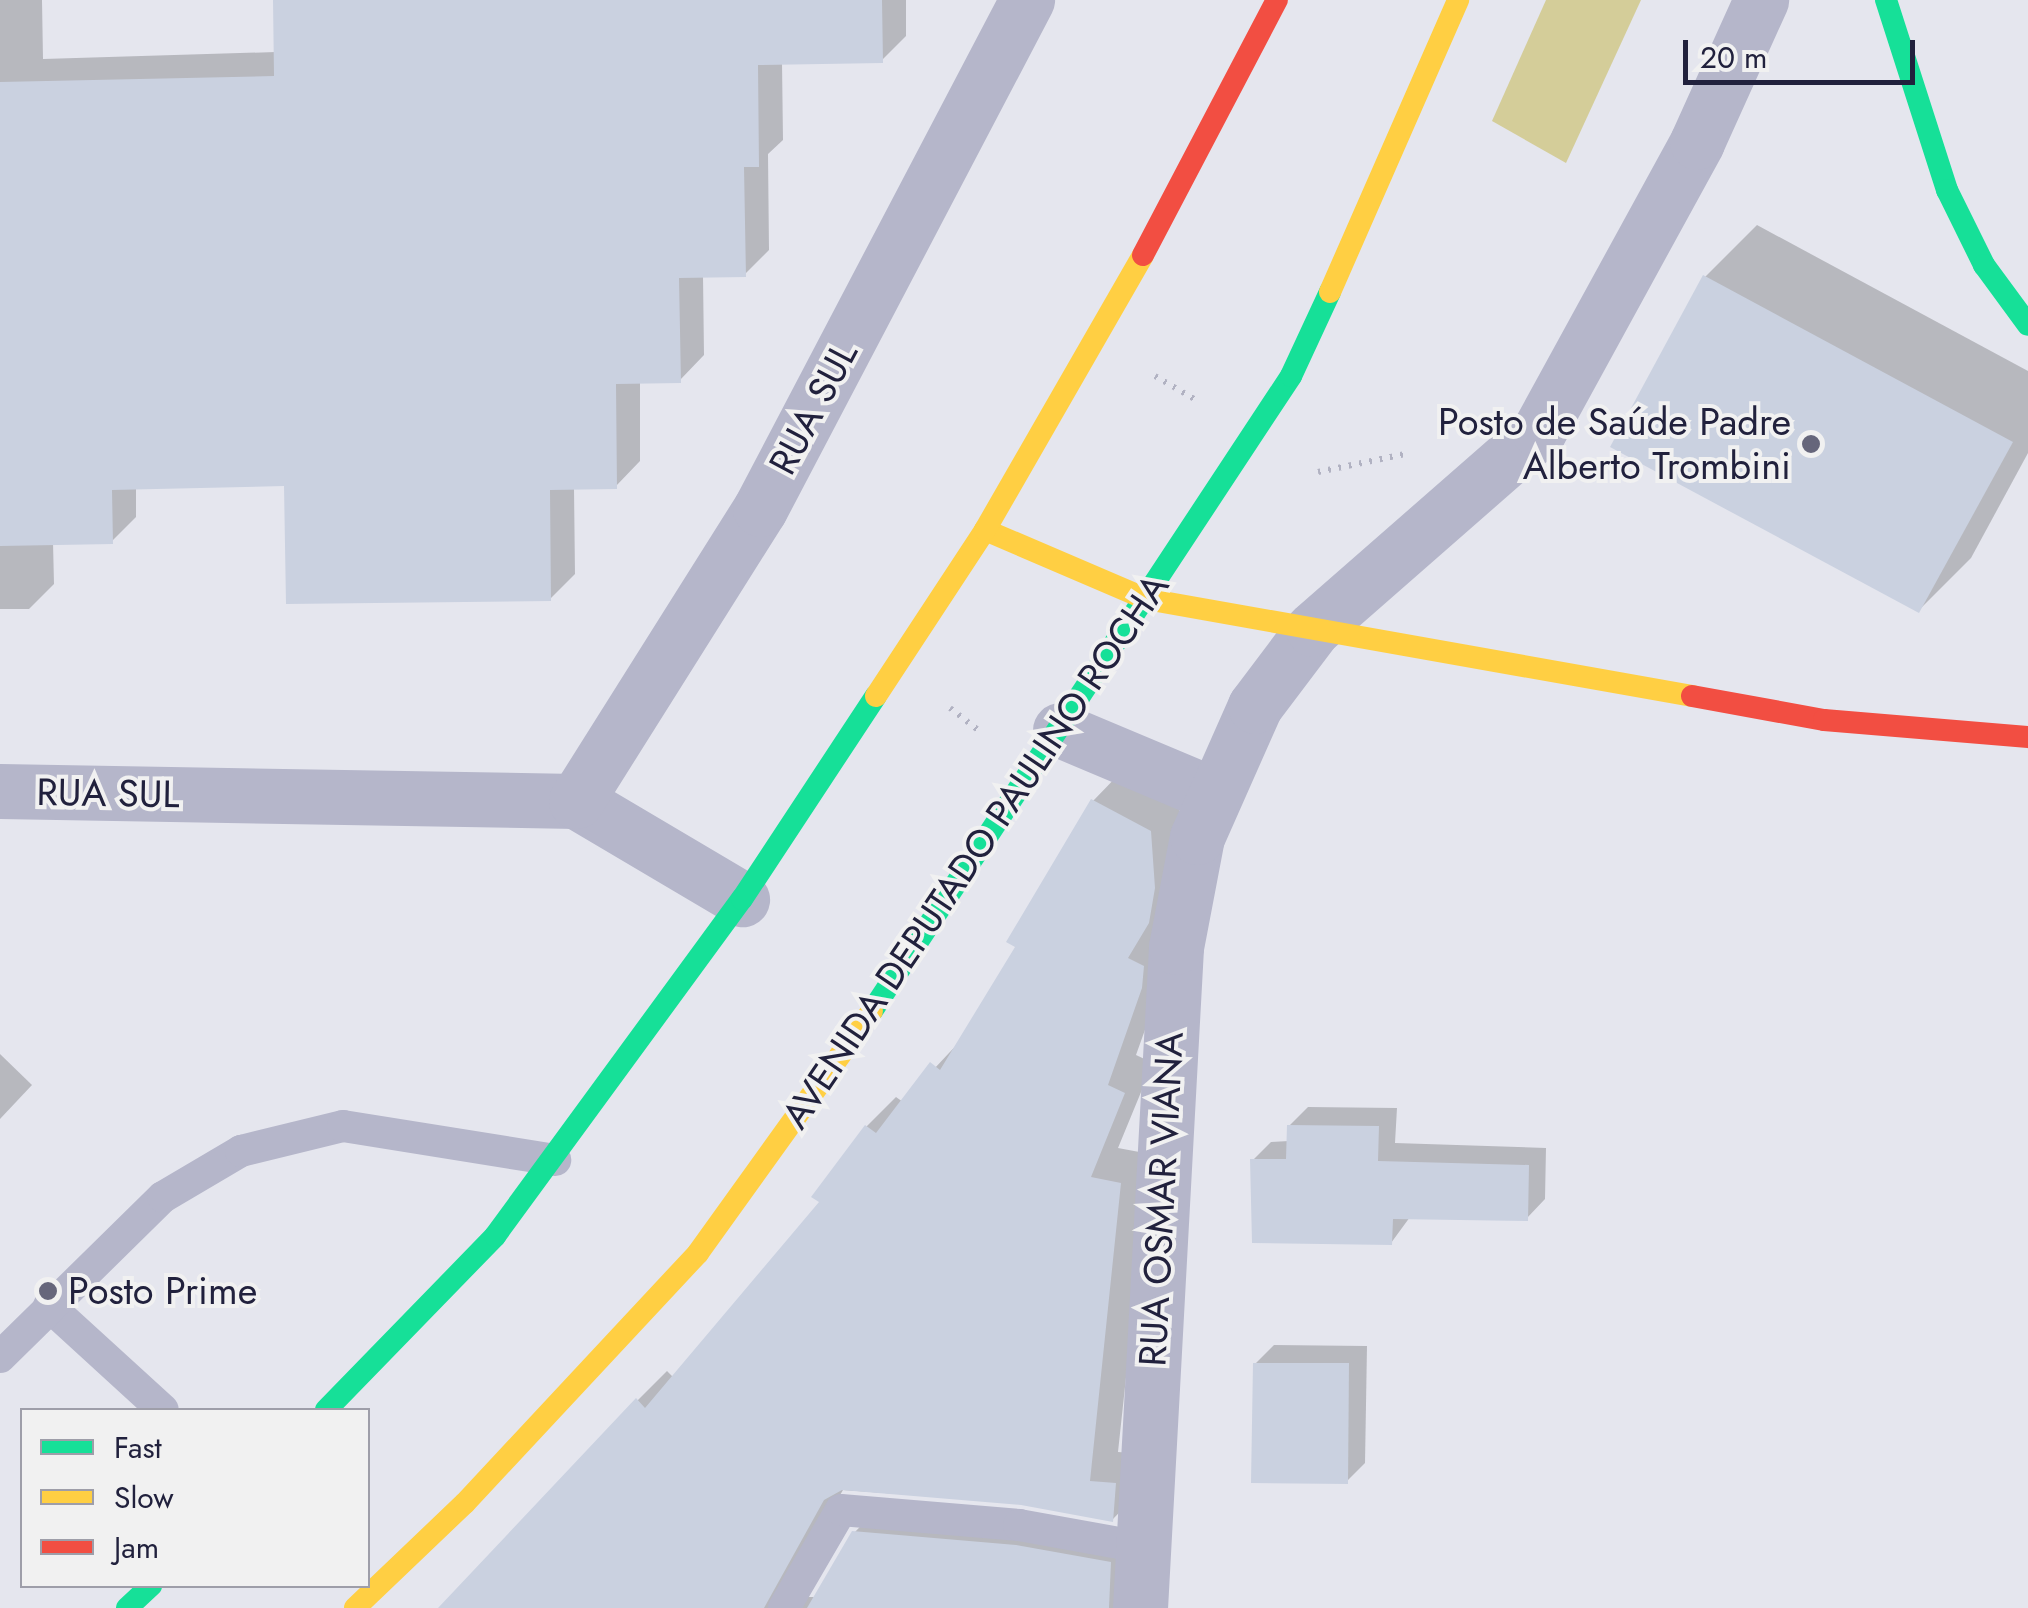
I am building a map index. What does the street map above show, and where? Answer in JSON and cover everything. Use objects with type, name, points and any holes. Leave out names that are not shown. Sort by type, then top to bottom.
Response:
[{"type":"main road","points":[[328,1408],[495,1236],[555,1160],[742,899],[985,530],[1097,342],[1277,0]]},
{"type":"main road","name":"AVENIDA DEPUTADO PAULINO ROCHA","points":[[355,1608],[465,1503],[698,1252],[930,930],[1291,376],[1411,120],[1458,0]]},
{"type":"main road","points":[[1886,0],[1947,190],[1984,265],[2028,324]]},
{"type":"main road","points":[[985,530],[1146,599],[1824,720],[2028,737]]},
{"type":"main road","points":[[128,1608],[150,1588]]},
{"type":"street","name":"RUA SUL","points":[[576,801],[760,509],[1027,0]]},
{"type":"street","points":[[1313,629],[1538,431],[1697,142],[1760,0]]},
{"type":"street","name":"RUA OSMAR VIANA","points":[[1140,1608],[1176,947],[1197,837],[1254,706],[1313,629]]},
{"type":"street","points":[[1060,730],[1216,795]]},
{"type":"street","name":"RUA SUL","points":[[0,791],[576,801],[742,899]]},
{"type":"lane","points":[[0,1357],[163,1197],[241,1151],[342,1126],[555,1160]]},
{"type":"lane","points":[[49,1306],[161,1408]]},
{"type":"lane","points":[[784,1608],[840,1510],[1019,1525],[1141,1547]]},
{"type":"path","points":[[1149,373],[1202,403]]},
{"type":"path","points":[[1318,472],[1423,450]]},
{"type":"path","points":[[945,704],[983,734]]},
{"type":"shaded area","points":[[1546,0],[1641,0],[1566,163],[1492,121]]},
{"type":"building","points":[[273,0],[882,0],[883,63],[758,65],[759,167],[744,167],[746,277],[679,278],[681,383],[616,384],[617,489],[550,490],[551,601],[286,604],[284,486],[112,490],[113,544],[0,546],[0,82],[274,76]]},
{"type":"building","name":"Posto de Saúde Padre Alberto Trombini","points":[[1703,275],[2013,442],[1919,613],[1610,447]]},
{"type":"building","points":[[1091,799],[1151,831],[1155,888],[1149,923],[1128,958],[1144,966],[1142,988],[1108,1085],[1125,1093],[1091,1177],[1121,1183],[1090,1481],[1116,1483],[1113,1522],[1021,1505],[842,1490],[824,1500],[764,1608],[438,1608],[636,1398],[645,1408],[819,1202],[811,1197],[865,1125],[876,1133],[930,1062],[940,1070],[1015,947],[1006,942]]},
{"type":"building","points":[[1287,1125],[1379,1126],[1378,1161],[1529,1165],[1528,1221],[1393,1219],[1392,1245],[1252,1243],[1250,1159],[1286,1159]]},
{"type":"building","points":[[1253,1363],[1349,1363],[1348,1484],[1251,1483]]},
{"type":"building","points":[[852,1531],[1016,1545],[1111,1562],[1109,1608],[807,1608]]},
{"type":"traffic: fast","points":[[1886,0],[1947,190],[1984,265],[2028,325]]},
{"type":"traffic: fast","points":[[872,1011],[1291,376],[1330,292]]},
{"type":"traffic: fast","points":[[328,1408],[495,1236],[742,899],[876,696]]},
{"type":"traffic: fast","points":[[127,1608],[149,1588]]},
{"type":"traffic: slow","points":[[1330,292],[1458,0]]},
{"type":"traffic: slow","points":[[876,696],[985,530],[1143,255]]},
{"type":"traffic: slow","points":[[985,530],[1146,599],[1692,696]]},
{"type":"traffic: slow","points":[[355,1608],[465,1503],[698,1253],[872,1011]]},
{"type":"traffic: jam","points":[[1143,255],[1277,0]]},
{"type":"traffic: jam","points":[[1692,696],[1824,720],[2028,737]]},
{"type":"place","name":"Posto de Saúde Padre Alberto Trombini","points":[[1811,444]]},
{"type":"place","name":"Posto Prime","points":[[48,1291]]}]
